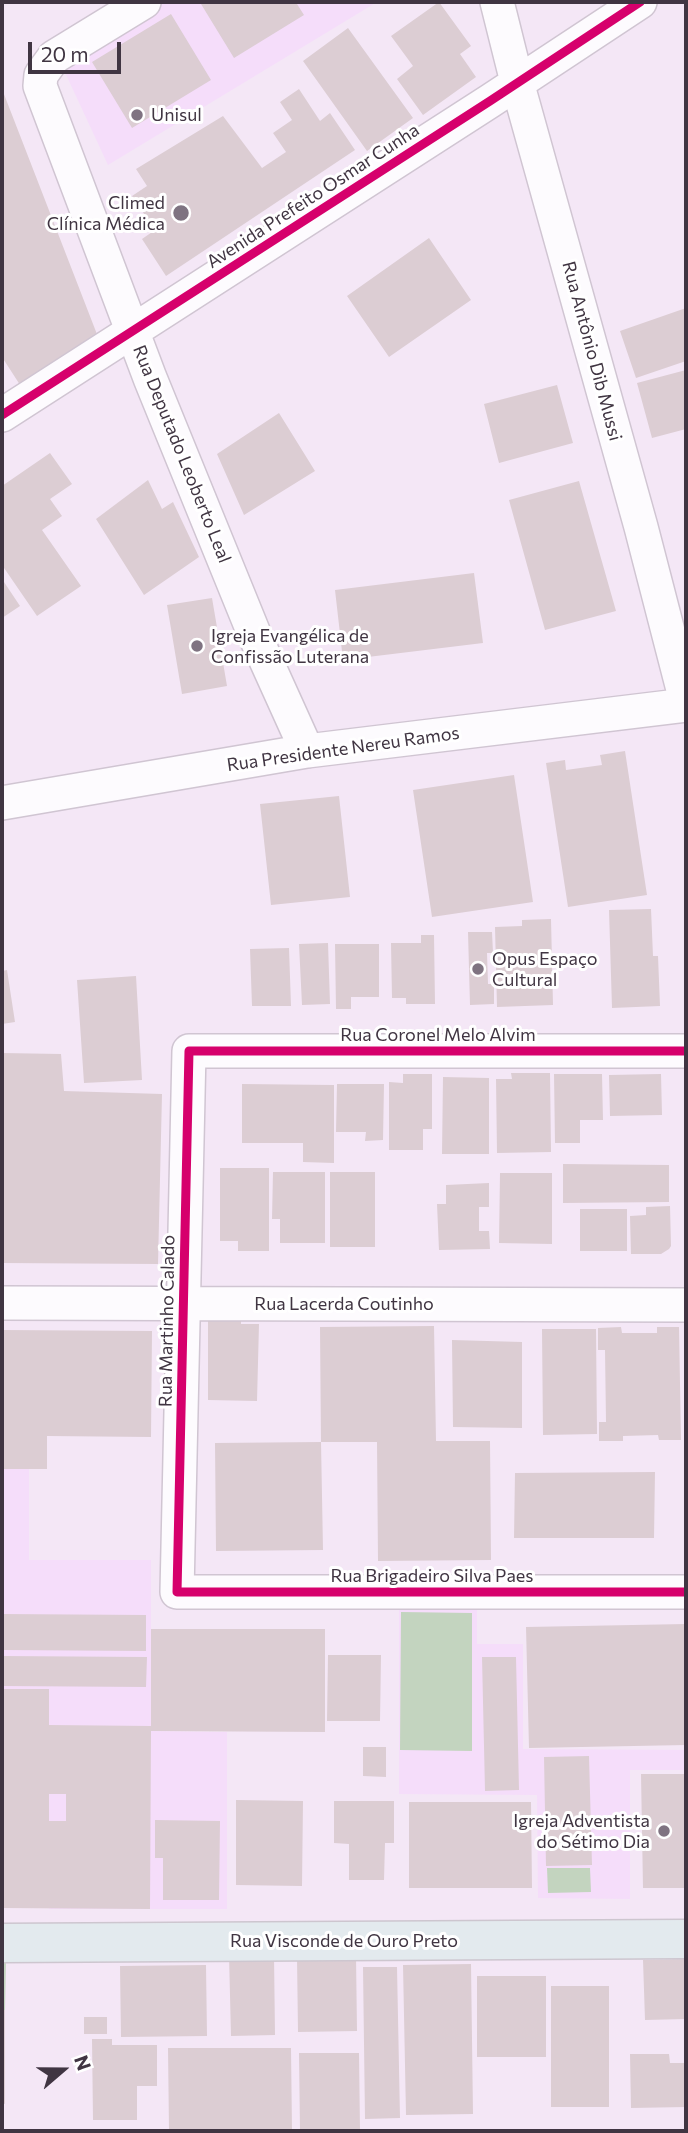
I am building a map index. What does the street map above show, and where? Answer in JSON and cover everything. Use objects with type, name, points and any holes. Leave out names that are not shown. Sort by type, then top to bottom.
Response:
[{"type":"main road","name":"Rua Visconde de Ouro Preto","points":[[2,1943],[686,1939]]},
{"type":"street","name":"Rua Deputado Leoberto Leal","points":[[144,2],[54,57],[41,75],[40,86],[132,331],[250,623],[307,751]]},
{"type":"street","name":"Rua Antônio Dib Mussi","points":[[497,2],[686,703]]},
{"type":"street","name":"Avenida Prefeito Osmar Cunha","points":[[2,415],[640,2]]},
{"type":"street","name":"Rua Presidente Nereu Ramos","points":[[2,803],[307,751],[686,703]]},
{"type":"street","name":"Rua Coronel Melo Alvim","points":[[189,1051],[686,1051]]},
{"type":"street","name":"Rua Martinho Calado","points":[[177,1592],[189,1051]]},
{"type":"street","name":"Rua Lacerda Coutinho","points":[[2,1303],[686,1305]]},
{"type":"street","name":"Rua Brigadeiro Silva Paes","points":[[177,1592],[686,1592]]},
{"type":"shaded area","name":"Unisul","points":[[164,2],[377,2],[108,165],[62,66]]},
{"type":"shaded area","points":[[2,1469],[29,1469],[29,1560],[151,1560],[151,1731],[227,1732],[227,1909],[49,1909],[49,1809],[2,1808]]},
{"type":"shaded area","points":[[399,1609],[477,1610],[477,1644],[523,1644],[523,1749],[686,1750],[686,1770],[630,1770],[630,1899],[538,1898],[537,1795],[399,1794]]},
{"type":"green space","points":[[401,1612],[472,1613],[472,1751],[400,1750]]},
{"type":"green space","points":[[547,1868],[590,1868],[591,1892],[548,1893]]},
{"type":"green space","points":[[2,1962],[6,1962],[5,2010],[2,2010]]},
{"type":"building","points":[[300,2],[297,4],[304,15],[234,58],[201,4]]},
{"type":"building","points":[[439,2],[471,46],[460,54],[476,77],[423,115],[397,79],[413,66],[391,36]]},
{"type":"building","points":[[171,14],[211,80],[132,128],[92,62]]},
{"type":"building","points":[[348,28],[413,118],[367,151],[303,61]]},
{"type":"building","points":[[2,89],[100,342],[22,388],[2,357]]},
{"type":"building","points":[[299,89],[320,121],[330,113],[355,150],[166,276],[142,239],[155,230],[132,196],[147,186],[136,169],[223,116],[262,168],[286,152],[273,133],[292,120],[280,102]]},
{"type":"building","points":[[429,238],[471,300],[389,357],[347,296]]},
{"type":"building","points":[[686,308],[686,361],[636,378],[620,331]]},
{"type":"building","points":[[686,370],[686,429],[652,438],[637,383]]},
{"type":"building","points":[[557,385],[573,443],[499,463],[484,404]]},
{"type":"building","points":[[279,413],[315,471],[244,515],[217,454]]},
{"type":"building","points":[[50,453],[72,484],[50,499],[62,516],[42,530],[81,586],[37,616],[2,565],[2,486]]},
{"type":"building","points":[[148,480],[162,509],[173,502],[199,557],[144,595],[96,519]]},
{"type":"building","points":[[579,481],[616,611],[545,630],[509,500]]},
{"type":"building","points":[[474,573],[483,643],[343,660],[335,590]]},
{"type":"building","points":[[2,579],[20,606],[2,618]]},
{"type":"building","name":"Igreja Evangélica de Confissão Luterana","points":[[212,598],[227,686],[182,694],[167,605]]},
{"type":"building","points":[[625,751],[647,895],[568,907],[546,763],[565,760],[566,770],[602,765],[600,755]]},
{"type":"building","points":[[514,775],[533,902],[432,917],[413,790]]},
{"type":"building","points":[[339,796],[350,897],[271,905],[260,804]]},
{"type":"building","points":[[651,909],[653,956],[658,956],[660,1006],[612,1008],[609,910]]},
{"type":"building","points":[[551,919],[553,1005],[497,1007],[495,927],[522,926],[522,920]]},
{"type":"building","name":"Opus Espaço Cultural","points":[[468,932],[492,932],[493,953],[487,953],[488,984],[494,984],[494,1004],[470,1005]]},
{"type":"building","points":[[421,935],[434,935],[435,1004],[406,1004],[406,998],[392,998],[391,943],[421,943]]},
{"type":"building","points":[[328,943],[330,1004],[302,1005],[299,944]]},
{"type":"building","points":[[335,944],[379,944],[379,997],[351,997],[351,1009],[336,1009]]},
{"type":"building","points":[[289,948],[291,1006],[252,1006],[250,949]]},
{"type":"building","points":[[7,970],[15,1022],[2,1024],[2,971]]},
{"type":"building","points":[[136,976],[142,1080],[84,1083],[77,980]]},
{"type":"building","points":[[2,1053],[61,1054],[64,1091],[162,1094],[158,1264],[2,1263]]},
{"type":"building","points":[[511,1073],[550,1073],[551,1152],[497,1153],[496,1079],[512,1079]]},
{"type":"building","points":[[403,1074],[432,1074],[432,1129],[423,1129],[423,1150],[389,1150],[389,1082],[403,1083]]},
{"type":"building","points":[[554,1074],[602,1074],[603,1120],[580,1120],[580,1143],[555,1143]]},
{"type":"building","points":[[661,1074],[662,1115],[610,1116],[609,1075]]},
{"type":"building","points":[[443,1077],[489,1078],[489,1154],[442,1154]]},
{"type":"building","points":[[242,1084],[334,1085],[334,1163],[303,1162],[303,1143],[242,1143]]},
{"type":"building","points":[[337,1084],[384,1084],[383,1140],[365,1141],[366,1132],[336,1132]]},
{"type":"building","points":[[563,1164],[669,1165],[669,1202],[563,1203]]},
{"type":"building","points":[[220,1168],[269,1168],[269,1251],[238,1251],[238,1241],[220,1241]]},
{"type":"building","points":[[273,1172],[325,1172],[325,1243],[280,1243],[280,1219],[272,1219]]},
{"type":"building","points":[[330,1172],[375,1172],[375,1247],[330,1247]]},
{"type":"building","points":[[500,1173],[552,1173],[552,1244],[499,1243]]},
{"type":"building","points":[[489,1183],[489,1207],[479,1207],[479,1231],[489,1231],[490,1249],[439,1250],[437,1204],[446,1204],[446,1185]]},
{"type":"building","points":[[670,1206],[669,1249],[661,1254],[631,1254],[630,1216],[646,1215],[646,1207]]},
{"type":"building","points":[[580,1209],[627,1209],[627,1251],[580,1251]]},
{"type":"building","points":[[241,1320],[241,1324],[259,1324],[257,1401],[208,1400],[208,1321]]},
{"type":"building","points":[[434,1326],[436,1441],[490,1441],[491,1560],[378,1561],[377,1442],[321,1442],[320,1327]]},
{"type":"building","points":[[621,1327],[622,1333],[657,1333],[657,1327],[679,1327],[681,1440],[659,1440],[658,1435],[623,1436],[623,1441],[599,1441],[599,1422],[606,1422],[605,1350],[598,1350],[598,1328]]},
{"type":"building","points":[[542,1329],[596,1329],[597,1434],[543,1435]]},
{"type":"building","points":[[2,1330],[152,1331],[151,1437],[47,1436],[47,1469],[2,1469]]},
{"type":"building","points":[[452,1340],[522,1342],[522,1428],[453,1427]]},
{"type":"building","points":[[321,1442],[323,1550],[216,1551],[215,1443]]},
{"type":"building","points":[[655,1472],[654,1538],[514,1538],[515,1473]]},
{"type":"building","points":[[2,1614],[146,1615],[146,1651],[2,1650]]},
{"type":"building","points":[[686,1624],[686,1745],[529,1748],[526,1627]]},
{"type":"building","points":[[151,1629],[325,1629],[325,1732],[151,1731],[150,1909],[2,1908],[2,1689],[49,1689],[49,1725],[151,1726]],"holes":[[[49,1794],[66,1794],[66,1821],[49,1821]]]},
{"type":"building","points":[[328,1655],[381,1655],[380,1721],[327,1721]]},
{"type":"building","points":[[2,1656],[147,1657],[146,1687],[2,1686]]},
{"type":"building","points":[[482,1657],[516,1657],[519,1790],[485,1791]]},
{"type":"building","points":[[363,1747],[386,1747],[386,1777],[363,1776]]},
{"type":"building","points":[[589,1756],[592,1865],[546,1866],[544,1757]]},
{"type":"building","name":"Igreja Adventista do Sétimo Dia","points":[[641,1774],[686,1774],[686,1888],[643,1888]]},
{"type":"building","points":[[236,1800],[303,1801],[302,1886],[236,1885]]},
{"type":"building","points":[[334,1801],[394,1801],[394,1843],[385,1843],[384,1880],[349,1880],[349,1844],[334,1843]]},
{"type":"building","points":[[409,1802],[531,1802],[532,1888],[409,1888]]},
{"type":"building","points":[[155,1820],[220,1821],[219,1900],[163,1900],[163,1858],[155,1858]]},
{"type":"building","points":[[229,1955],[274,1955],[275,2035],[231,2036]]},
{"type":"building","points":[[356,1956],[357,2031],[298,2032],[297,1957]]},
{"type":"building","points":[[686,1959],[686,2019],[645,2020],[643,1960]]},
{"type":"building","points":[[471,1964],[473,2114],[406,2115],[403,1965]]},
{"type":"building","points":[[206,1965],[207,2036],[121,2037],[120,1966]]},
{"type":"building","points":[[363,1967],[397,1967],[400,2118],[365,2119]]},
{"type":"building","points":[[477,1976],[546,1976],[546,2057],[477,2057]]},
{"type":"building","points":[[551,1986],[609,1986],[609,2107],[551,2107]]},
{"type":"building","points":[[2,2010],[5,2010],[5,2104],[2,2103]]},
{"type":"building","points":[[84,2017],[107,2017],[107,2034],[84,2034]]},
{"type":"building","points":[[92,2039],[112,2039],[112,2045],[157,2045],[157,2086],[137,2086],[137,2120],[93,2120]]},
{"type":"building","points":[[168,2048],[291,2048],[292,2131],[169,2131]]},
{"type":"building","points":[[299,2053],[359,2053],[360,2131],[300,2131]]},
{"type":"building","points":[[630,2054],[669,2054],[670,2063],[686,2063],[686,2107],[631,2108]]},
{"type":"cycle path","points":[[2,415],[640,2]]},
{"type":"cycle path","points":[[686,1051],[189,1051],[177,1592],[686,1592]]},
{"type":"place","name":"Unisul","points":[[137,115]]},
{"type":"place","name":"Climed Clínica Médica","points":[[181,213]]},
{"type":"place","name":"Igreja Evangélica de Confissão Luterana","points":[[197,646]]},
{"type":"place","name":"Opus Espaço Cultural","points":[[478,969]]},
{"type":"place","name":"Igreja Adventista do Sétimo Dia","points":[[664,1831]]}]
